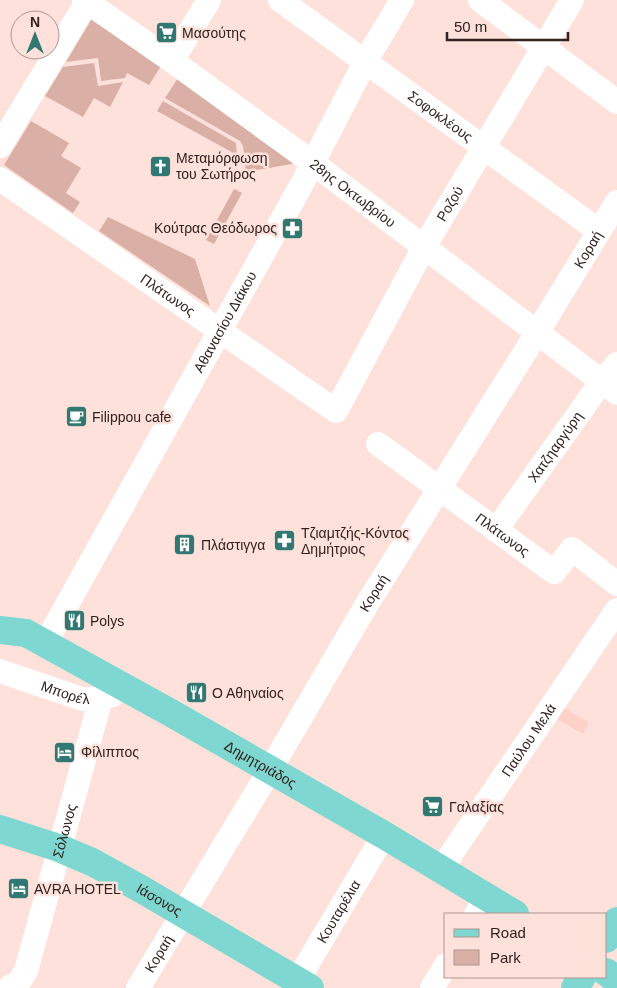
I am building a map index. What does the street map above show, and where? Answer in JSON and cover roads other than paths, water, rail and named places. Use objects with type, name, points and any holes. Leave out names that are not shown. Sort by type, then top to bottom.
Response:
[{"type":"main road","name":"Δημητριάδος","points":[[0,622],[132,691],[384,835],[441,869],[482,906],[511,913]]},
{"type":"main road","name":"Ιάσονος","points":[[0,829],[59,848],[92,862],[184,913],[300,986]]},
{"type":"main road","points":[[607,937],[617,921]]},
{"type":"street","points":[[172,61],[209,0]]},
{"type":"street","name":"Σοφοκλέους","points":[[280,0],[599,231]]},
{"type":"street","name":"Αθανασίου Διάκου","points":[[24,635],[220,331],[313,163],[365,62],[402,0]]},
{"type":"street","points":[[480,0],[617,102]]},
{"type":"street","name":"Ροζού","points":[[336,411],[424,246],[572,0]]},
{"type":"street","points":[[0,146],[86,1]]},
{"type":"street","name":"28ης Οκτωβρίου","points":[[86,1],[313,163],[538,332],[612,379]]},
{"type":"street","name":"Πλάτωνος","points":[[0,179],[336,411]]},
{"type":"street","name":"Κοραή","points":[[138,988],[270,770],[367,604],[538,332],[617,202]]},
{"type":"street","name":"Χατζηαργύρη","points":[[496,530],[612,379]]},
{"type":"street","name":"Πλάτωνος","points":[[378,444],[554,572],[572,549],[617,584]]},
{"type":"street","name":"Παύλου Μελά","points":[[441,869],[617,610]]},
{"type":"street","name":"Μπορέλ","points":[[0,671],[82,699],[101,698],[129,690],[132,691]]},
{"type":"street","name":"Σόλωνος","points":[[9,985],[17,985],[26,971],[101,698]]},
{"type":"street","name":"Κουταρέλια","points":[[300,986],[384,835]]},
{"type":"street","points":[[432,988],[444,968]]},
{"type":"place","name":"Μασούτης","points":[[166,33]]},
{"type":"place","name":"Μεταμόρφωση του Σωτήρος","points":[[160,166]]},
{"type":"place","name":"Κούτρας Θεόδωρος","points":[[293,228]]},
{"type":"place","name":"Filippou cafe","points":[[76,417]]},
{"type":"place","name":"Τζιαμτζής-Κόντος Δημήτριος","points":[[285,541]]},
{"type":"place","name":"Πλάστιγγα","points":[[185,545]]},
{"type":"place","name":"Polys","points":[[74,621]]},
{"type":"place","name":"Ο Αθηναίος","points":[[196,693]]},
{"type":"place","name":"Φίλιππος","points":[[65,752]]},
{"type":"place","name":"Γαλαξίας","points":[[433,807]]},
{"type":"place","name":"AVRA HOTEL","points":[[18,889]]}]
